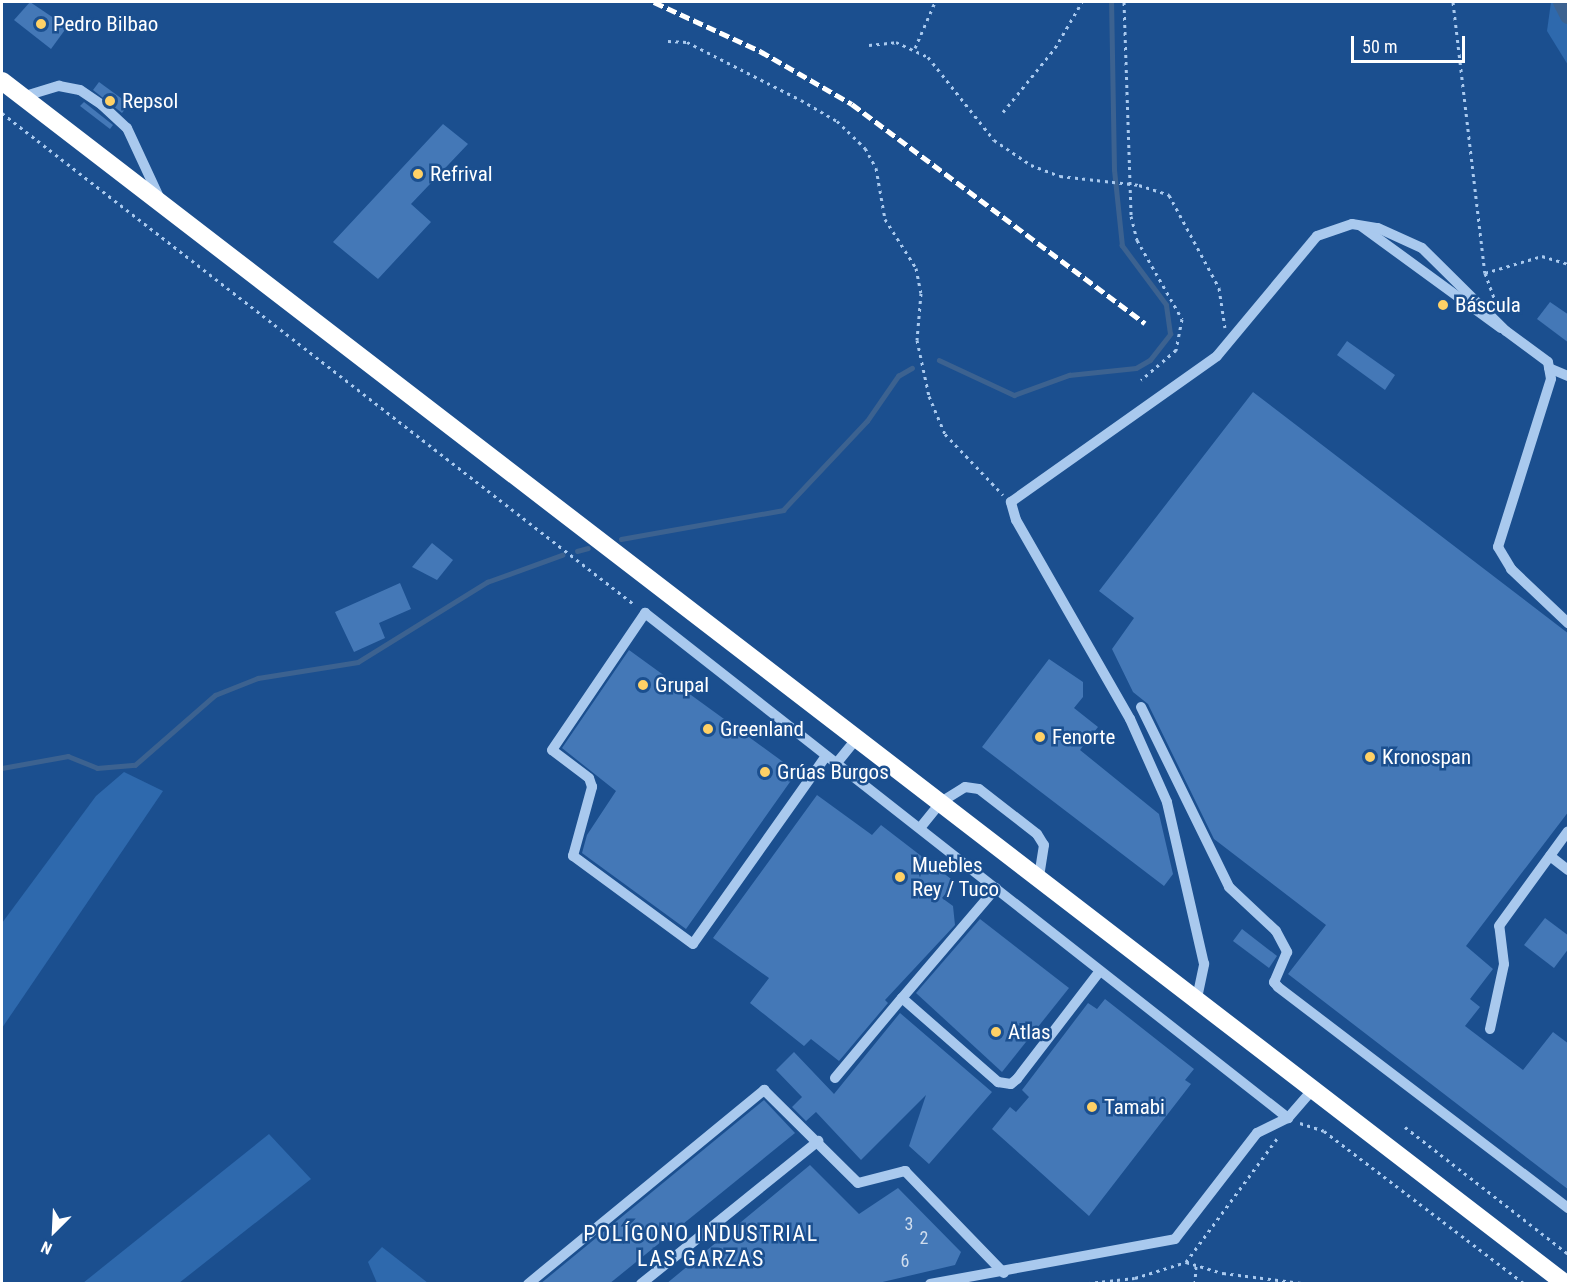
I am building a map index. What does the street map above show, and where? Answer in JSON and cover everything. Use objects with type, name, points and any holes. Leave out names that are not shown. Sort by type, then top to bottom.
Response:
[{"type":"highway","points":[[2,81],[1566,1284]]},
{"type":"street","points":[[22,97],[59,86],[80,90],[102,105],[127,128],[163,205]]},
{"type":"street","points":[[1197,998],[1204,964],[1167,802],[1130,719],[1016,520],[1011,502],[1148,402],[1217,356],[1317,236],[1331,228],[1361,225],[1403,236],[1422,248],[1506,331]]},
{"type":"street","points":[[1361,225],[1482,320],[1534,348],[1549,368],[1551,379],[1498,547],[1511,569],[1569,623]]},
{"type":"street","points":[[1549,368],[1569,376]]},
{"type":"street","points":[[826,756],[693,944],[573,856],[592,788],[589,778],[552,750],[552,744],[645,613],[1287,1118]]},
{"type":"street","points":[[1141,707],[1228,887],[1276,931],[1287,952],[1274,982],[1278,987],[1569,1208]]},
{"type":"street","points":[[836,764],[857,738]]},
{"type":"street","points":[[920,828],[941,802],[971,786],[1037,834],[1044,845],[1039,878]]},
{"type":"street","points":[[1490,1029],[1504,964],[1499,926],[1569,831]]},
{"type":"street","points":[[1550,856],[1569,870]]},
{"type":"street","points":[[835,1078],[996,888]]},
{"type":"street","points":[[902,998],[998,1082],[1011,1084],[1100,971]]},
{"type":"street","points":[[930,1284],[1004,1273],[1175,1239],[1257,1133],[1287,1118],[1313,1089]]},
{"type":"street","points":[[528,1284],[764,1090],[858,1183],[905,1171],[1004,1273]]},
{"type":"street","points":[[641,1284],[818,1141]]},
{"type":"path","points":[[915,48],[935,2]]},
{"type":"path","points":[[1003,112],[1055,48],[1082,2]]},
{"type":"path","points":[[1124,2],[1127,185],[1137,240],[1182,319],[1176,350],[1141,380]]},
{"type":"path","points":[[1453,2],[1485,273],[1506,331]]},
{"type":"path","points":[[668,41],[687,42],[801,100],[837,121],[865,148],[876,168],[885,219],[916,268],[921,292],[917,340],[929,396],[945,434],[972,468],[1011,502]]},
{"type":"path","points":[[869,45],[896,42],[915,48],[952,82],[994,140],[1030,165],[1108,184],[1127,185],[1169,195],[1184,216],[1224,310],[1217,356]]},
{"type":"path","points":[[2,113],[645,613]]},
{"type":"path","points":[[1485,273],[1542,256],[1568,263]]},
{"type":"path","points":[[1080,1284],[1135,1278],[1186,1262],[1265,1162],[1287,1118],[1324,1131],[1525,1284]]},
{"type":"path","points":[[1405,1127],[1569,1254]]},
{"type":"path","points":[[1186,1262],[1196,1266],[1309,1284]]},
{"type":"path","points":[[1195,1284],[1196,1266]]},
{"type":"shaded area","points":[[1551,2],[1568,2],[1568,65],[1547,31]]},
{"type":"shaded area","points":[[124,772],[163,791],[2,1028],[2,923],[96,796]]},
{"type":"shaded area","points":[[269,1134],[311,1179],[179,1283],[83,1283]]},
{"type":"shaded area","points":[[382,1247],[428,1283],[377,1283],[368,1262]]},
{"type":"building","name":"Pedro Bilbao","points":[[30,2],[67,27],[51,49],[14,20]]},
{"type":"building","points":[[99,82],[129,104],[122,113],[93,90]]},
{"type":"building","points":[[84,102],[113,125],[110,129],[80,106]]},
{"type":"building","name":"Refrival","points":[[443,124],[468,144],[411,204],[431,222],[378,279],[333,242]]},
{"type":"building","points":[[1550,302],[1569,315],[1569,343],[1537,319]]},
{"type":"building","points":[[1347,341],[1395,375],[1385,390],[1337,355]]},
{"type":"building","name":"Kronospan","points":[[1253,392],[1569,634],[1569,811],[1466,946],[1493,969],[1470,999],[1480,1007],[1465,1026],[1523,1070],[1553,1032],[1569,1044],[1569,1190],[1288,974],[1326,925],[1214,839],[1148,704],[1133,692],[1112,649],[1134,618],[1099,591]]},
{"type":"building","points":[[432,543],[453,560],[437,580],[412,567]]},
{"type":"building","points":[[400,583],[411,609],[379,623],[385,638],[354,652],[335,612]]},
{"type":"building","points":[[629,650],[797,772],[686,929],[582,853],[587,835],[616,791],[562,748]]},
{"type":"building","name":"Fenorte","points":[[1049,659],[1083,682],[1083,697],[1074,708],[1098,727],[1080,750],[1159,814],[1173,874],[1164,886],[982,747]]},
{"type":"building","points":[[817,795],[872,835],[881,825],[955,882],[942,898],[953,906],[955,925],[885,1000],[888,1003],[839,1061],[811,1039],[804,1046],[750,1003],[769,978],[713,938]]},
{"type":"building","points":[[1545,918],[1569,936],[1569,948],[1554,968],[1524,945]]},
{"type":"building","name":"Atlas","points":[[980,919],[1069,988],[1002,1072],[916,993]]},
{"type":"building","points":[[1242,929],[1277,956],[1269,968],[1233,941]]},
{"type":"building","name":"Tamabi","points":[[1105,999],[1194,1069],[1185,1080],[1191,1084],[1089,1216],[992,1129],[1010,1107],[1016,1112],[1029,1097],[1022,1090],[1088,1003],[1097,1009]]},
{"type":"building","points":[[900,1013],[992,1092],[929,1164],[909,1146],[926,1095],[861,1160],[816,1112],[806,1121],[792,1107],[802,1097],[776,1070],[794,1052],[834,1094]]},
{"type":"building","points":[[764,1100],[795,1133],[609,1284],[540,1284]]},
{"type":"building","points":[[810,1165],[859,1214],[898,1188],[961,1252],[955,1265],[874,1284],[666,1284]]},
{"type":"waterway","points":[[939,360],[1014,395],[1069,375],[1136,368],[1150,360],[1170,334],[1166,305],[1122,246],[1114,170],[1111,2]]},
{"type":"waterway","points":[[1561,2],[1568,16]]},
{"type":"waterway","points":[[621,539],[783,510],[867,421],[898,376],[912,368]]},
{"type":"waterway","points":[[577,551],[588,548]]},
{"type":"waterway","points":[[2,768],[68,756],[97,768],[135,765],[215,695],[258,678],[358,662],[487,582],[562,555]]},
{"type":"railway","points":[[654,2],[760,51],[852,104],[1145,323]]},
{"type":"place","name":"Pedro Bilbao","points":[[41,24]]},
{"type":"place","name":"Repsol","points":[[110,101]]},
{"type":"place","name":"Refrival","points":[[418,174]]},
{"type":"place","name":"Báscula","points":[[1443,305]]},
{"type":"place","name":"Grupal","points":[[643,685]]},
{"type":"place","name":"Greenland","points":[[708,729]]},
{"type":"place","name":"Fenorte","points":[[1040,737]]},
{"type":"place","name":"Kronospan","points":[[1370,757]]},
{"type":"place","name":"Grúas Burgos","points":[[765,772]]},
{"type":"place","name":"Muebles Rey / Tuco","points":[[900,877]]},
{"type":"place","name":"Atlas","points":[[996,1032]]},
{"type":"place","name":"Tamabi","points":[[1092,1107]]},
{"type":"district","name":"POLÍGONO INDUSTRIAL LAS GARZAS","points":[[701,1246]]}]
